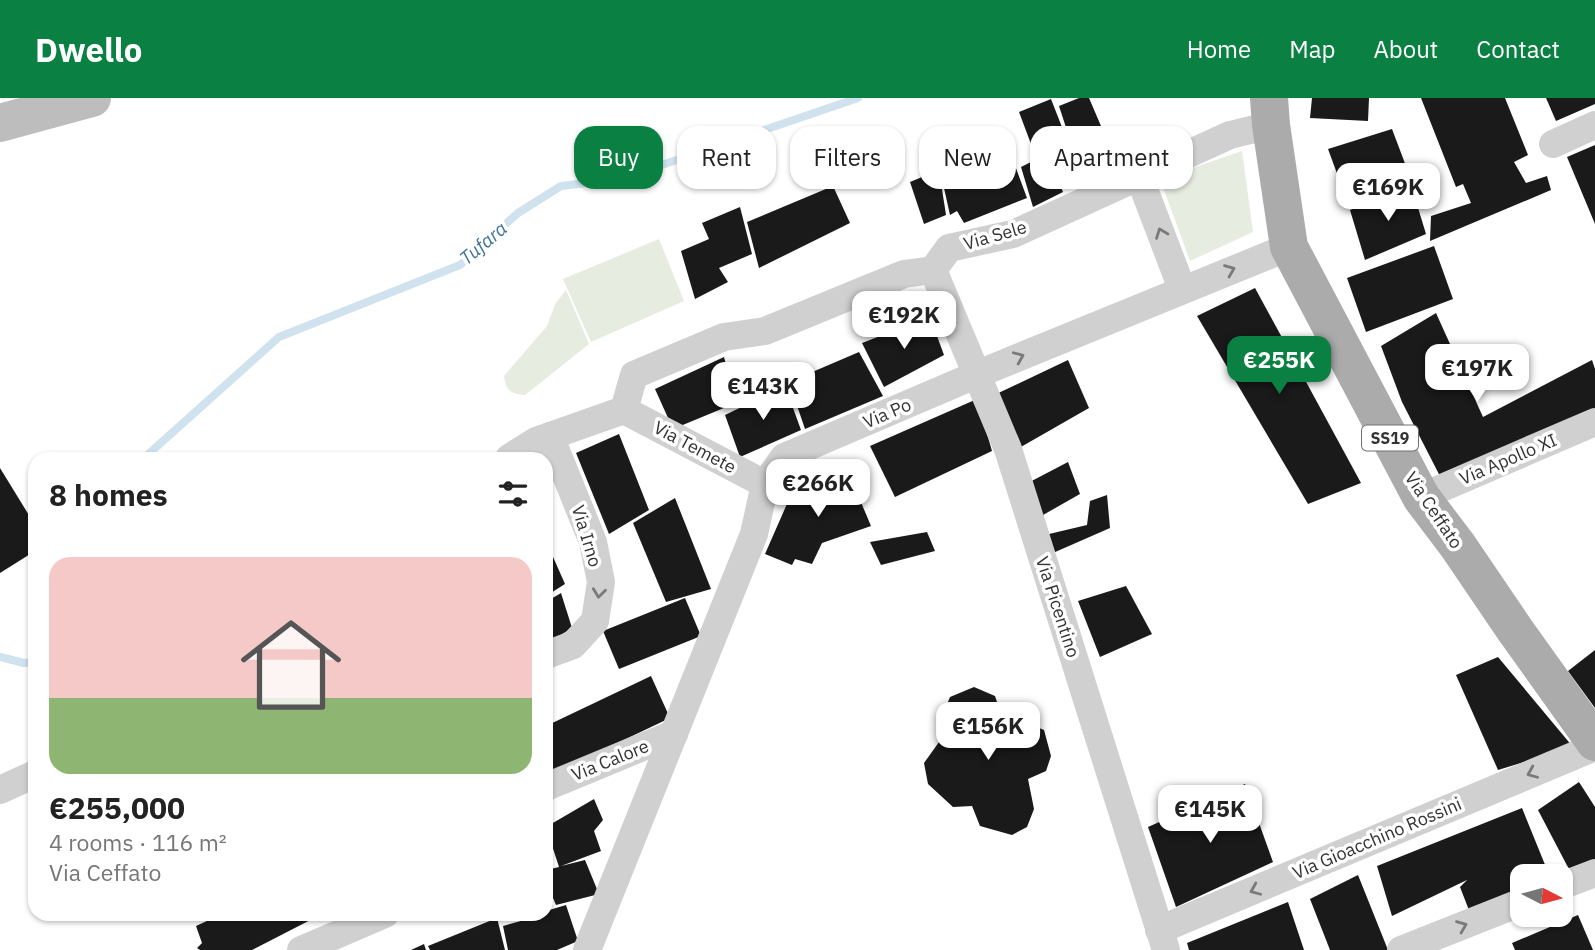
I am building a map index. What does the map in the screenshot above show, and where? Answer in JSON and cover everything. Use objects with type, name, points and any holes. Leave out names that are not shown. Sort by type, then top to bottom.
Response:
[{"type":"main road","name":"Via Ceffato","points":[[1270,112],[1289,247],[1421,497],[1595,744]]},
{"type":"street","points":[[0,123],[92,98]]},
{"type":"street","name":"Via Sele","points":[[1193,152],[1230,135],[1270,112]]},
{"type":"street","points":[[1553,144],[1595,125]]},
{"type":"street","name":"Via Sele","points":[[933,270],[949,248],[1013,234],[1111,189]]},
{"type":"street","points":[[1144,189],[1182,289]]},
{"type":"street","name":"Via Po","points":[[587,950],[754,534],[765,484],[784,457],[1182,289],[1289,247]]},
{"type":"street","points":[[519,452],[536,441],[624,410],[634,375],[724,337],[765,331],[904,274],[933,270]]},
{"type":"street","name":"Via Picentino","points":[[933,270],[1008,449],[1163,940]]},
{"type":"street","name":"Via Temete","points":[[624,410],[765,484]]},
{"type":"street","name":"Via Apollo XI","points":[[1421,497],[1595,422]]},
{"type":"street","name":"Via Irno","points":[[550,436],[593,542],[601,582],[595,621],[573,645],[553,653]]},
{"type":"street","name":"Via Calore","points":[[553,784],[674,734]]},
{"type":"street","name":"Via Gioacchino Rossini","points":[[1163,940],[1595,744]]},
{"type":"street","points":[[0,790],[28,777]]},
{"type":"street","points":[[1573,881],[1595,873]]},
{"type":"street","points":[[1401,950],[1510,907]]},
{"type":"street","points":[[301,950],[352,921]]},
{"type":"shaded area","points":[[1242,151],[1253,232],[1190,261],[1164,189],[1193,189],[1193,168]]},
{"type":"shaded area","points":[[659,239],[684,301],[591,342],[563,279]]},
{"type":"shaded area","points":[[566,290],[589,344],[525,395],[512,392],[506,385],[504,376],[547,326],[555,304]]},
{"type":"building","points":[[1079,98],[1089,98],[1101,126],[1066,126],[1059,106]]},
{"type":"building","points":[[1312,98],[1369,98],[1368,121],[1310,118]]},
{"type":"building","points":[[1421,98],[1505,98],[1528,155],[1514,162],[1526,183],[1547,176],[1551,190],[1430,241],[1431,216],[1471,203],[1463,184],[1456,187]]},
{"type":"building","points":[[1546,98],[1595,98],[1595,104],[1556,121]]},
{"type":"building","points":[[1051,99],[1062,126],[1030,126],[1030,141],[1019,112]]},
{"type":"building","points":[[1392,129],[1409,174],[1346,198],[1328,149]]},
{"type":"building","points":[[1595,145],[1595,224],[1567,157]]},
{"type":"building","points":[[1030,162],[1030,189],[1062,189],[1063,192],[1033,207],[1021,167]]},
{"type":"building","points":[[1016,168],[1027,198],[964,223],[957,211],[950,215],[944,189],[1016,189]]},
{"type":"building","points":[[919,178],[919,189],[942,189],[946,215],[924,224],[910,182]]},
{"type":"building","points":[[1412,188],[1426,234],[1365,260],[1350,210]]},
{"type":"building","points":[[826,189],[834,189],[850,223],[759,268],[747,222]]},
{"type":"building","points":[[740,207],[752,254],[719,268],[728,282],[695,299],[681,251],[709,239],[702,223]]},
{"type":"building","points":[[1434,246],[1453,299],[1366,332],[1347,278]]},
{"type":"building","points":[[1255,288],[1361,483],[1308,504],[1197,316]]},
{"type":"building","points":[[1436,313],[1483,417],[1592,360],[1595,369],[1595,417],[1444,484],[1402,402],[1381,346]]},
{"type":"building","points":[[930,317],[944,355],[884,387],[862,343]]},
{"type":"building","points":[[859,352],[883,396],[805,429],[789,382]]},
{"type":"building","points":[[724,357],[736,403],[673,429],[655,389]]},
{"type":"building","points":[[1068,360],[1089,408],[1014,451],[992,396]]},
{"type":"building","points":[[785,386],[801,430],[740,457],[725,415]]},
{"type":"building","points":[[977,399],[992,451],[895,497],[870,446]]},
{"type":"building","points":[[619,434],[649,510],[609,534],[576,453]]},
{"type":"building","points":[[1068,462],[1080,494],[1043,515],[1049,534],[1087,525],[1090,501],[1107,495],[1110,528],[1046,556],[1024,485]]},
{"type":"building","points":[[0,468],[28,514],[28,555],[0,573]]},
{"type":"building","points":[[847,469],[871,526],[822,543],[812,564],[795,559],[792,565],[765,554],[790,497]]},
{"type":"building","points":[[675,498],[711,589],[666,602],[633,523]]},
{"type":"building","points":[[927,532],[935,551],[881,565],[870,542]]},
{"type":"building","points":[[553,557],[565,584],[553,592]]},
{"type":"building","points":[[1126,586],[1152,634],[1100,657],[1078,601]]},
{"type":"building","points":[[561,593],[572,628],[553,640],[553,598]]},
{"type":"building","points":[[685,598],[701,636],[619,669],[603,631]]},
{"type":"building","points":[[1595,650],[1595,708],[1568,671]]},
{"type":"building","points":[[1498,657],[1573,747],[1498,770],[1456,675]]},
{"type":"building","points":[[651,676],[670,718],[553,774],[553,723]]},
{"type":"building","points":[[974,687],[995,696],[1003,720],[1025,722],[1044,730],[1051,756],[1046,771],[1028,779],[1034,809],[1027,827],[1012,835],[980,826],[972,806],[953,807],[928,784],[924,763],[939,742],[956,737],[942,717],[950,697]]},
{"type":"building","points":[[1579,782],[1595,807],[1595,866],[1573,875],[1573,864],[1566,864],[1538,810]]},
{"type":"building","points":[[1245,784],[1273,862],[1176,907],[1148,827]]},
{"type":"building","points":[[594,799],[603,820],[594,831],[601,851],[561,866],[585,860],[599,894],[556,905],[553,898],[553,868],[559,867],[553,849],[553,823]]},
{"type":"building","points":[[1522,808],[1545,864],[1510,864],[1510,902],[1472,918],[1460,887],[1467,880],[1392,916],[1377,866]]},
{"type":"building","points":[[1358,875],[1388,950],[1330,950],[1310,899]]},
{"type":"building","points":[[1288,902],[1304,950],[1189,950],[1187,943]]},
{"type":"building","points":[[566,905],[578,941],[557,950],[508,950],[503,926],[521,921],[553,921],[553,909]]},
{"type":"building","points":[[1578,915],[1593,950],[1515,950],[1512,943],[1547,928],[1573,928],[1573,917]]},
{"type":"building","points":[[207,921],[308,921],[252,950],[200,950],[197,948],[202,943],[196,926]]},
{"type":"building","points":[[490,921],[498,921],[505,950],[430,950],[428,946]]},
{"type":"building","points":[[424,944],[426,950],[411,950]]},
{"type":"waterway","name":"Tufara","points":[[151,452],[279,337],[460,265],[518,213],[561,186],[621,179],[858,98]]},
{"type":"waterway","name":"Tufara","points":[[0,657],[28,663]]}]
